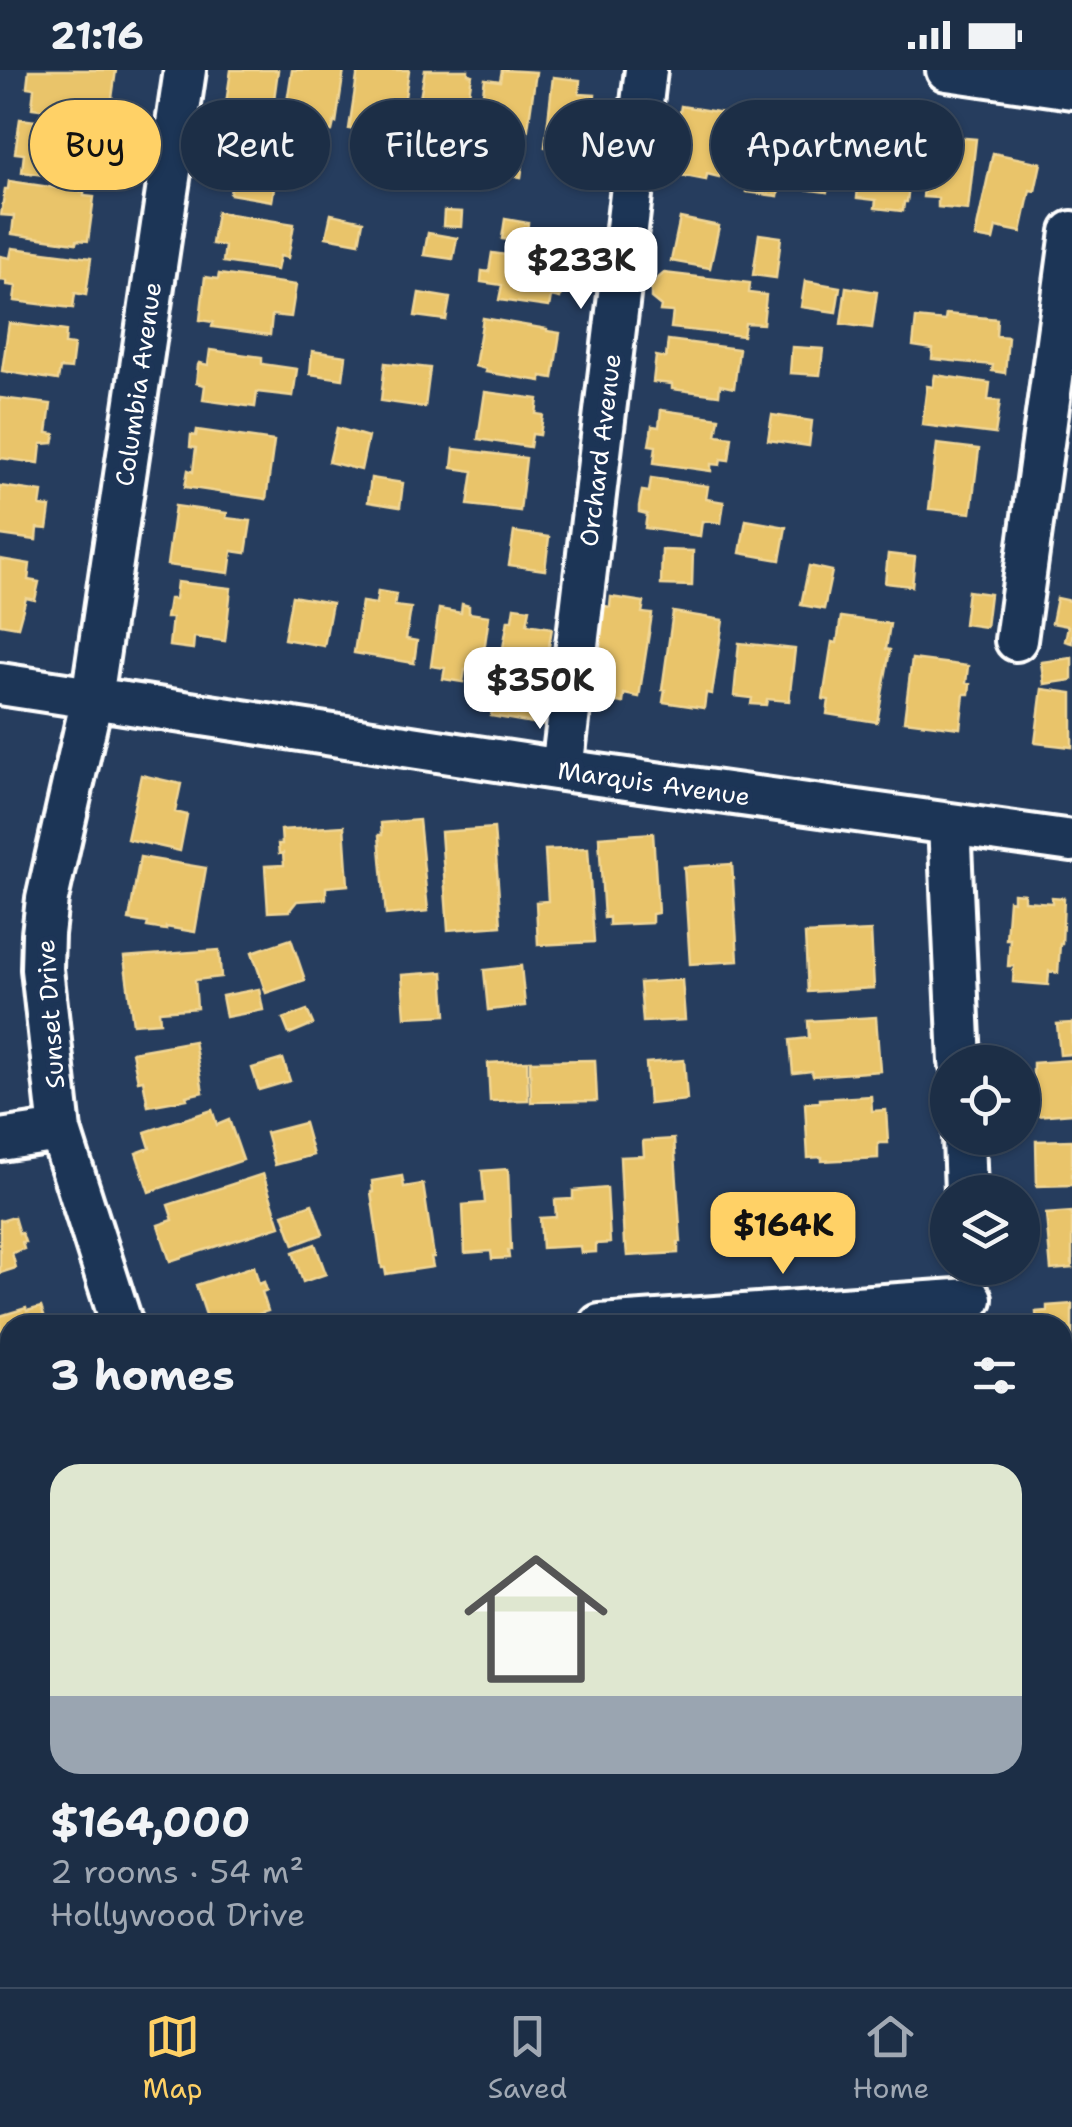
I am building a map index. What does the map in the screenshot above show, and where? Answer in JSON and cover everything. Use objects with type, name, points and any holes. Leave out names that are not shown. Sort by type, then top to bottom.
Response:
[{"type":"street","name":"Columbia Avenue","points":[[92,698],[185,70]]},
{"type":"street","name":"Orchard Avenue","points":[[562,770],[646,70]]},
{"type":"street","points":[[947,70],[1072,88]]},
{"type":"street","points":[[1016,640],[1072,232]]},
{"type":"street","name":"Marquis Avenue","points":[[0,684],[562,770],[1072,841]]},
{"type":"street","name":"Sunset Drive","points":[[92,698],[46,899],[42,968],[60,1131],[119,1315]]},
{"type":"street","points":[[948,824],[959,1045]]},
{"type":"street","points":[[0,1140],[60,1131]]},
{"type":"street","points":[[733,1315],[972,1297]]},
{"type":"building: Homes","points":[[29,70],[116,70],[112,100],[33,100],[34,88],[27,87]]},
{"type":"building: Homes","points":[[231,70],[278,70],[274,100],[227,100]]},
{"type":"building: Homes","points":[[292,70],[344,70],[332,131],[330,100],[287,100]]},
{"type":"building: Homes","points":[[358,70],[409,70],[405,100],[353,100]]},
{"type":"building: Homes","points":[[425,70],[468,70],[472,75],[468,100],[420,100]]},
{"type":"building: Homes","points":[[502,70],[536,72],[525,149],[525,100],[482,100],[485,79],[500,81]]},
{"type":"building: Homes","points":[[553,77],[580,80],[579,94],[595,95],[594,100],[550,100]]},
{"type":"building: Homes","points":[[691,108],[711,111],[711,175],[707,174],[706,180],[691,177]]},
{"type":"building: Homes","points":[[20,119],[30,120],[30,173],[22,172],[24,154],[15,153]]},
{"type":"building: Homes","points":[[963,138],[976,139],[968,210],[938,207],[938,198],[923,197],[924,190],[963,190]]},
{"type":"building: Homes","points":[[993,153],[1041,163],[1035,191],[1030,190],[1021,232],[996,227],[993,240],[975,237]]},
{"type":"building: Homes","points":[[9,181],[30,184],[30,190],[70,190],[94,197],[88,241],[76,243],[12,234],[14,216],[1,215]]},
{"type":"building: Homes","points":[[231,190],[274,190],[272,201],[230,194]]},
{"type":"building: Homes","points":[[746,190],[779,190],[778,196]]},
{"type":"building: Homes","points":[[858,190],[908,190],[903,211],[875,208],[876,200],[857,198]]},
{"type":"building: Homes","points":[[444,211],[462,212],[461,227],[443,226]]},
{"type":"building: Homes","points":[[217,212],[294,224],[288,258],[280,256],[277,270],[223,262],[225,246],[212,244]]},
{"type":"building: Homes","points":[[331,214],[363,221],[359,243],[326,237]]},
{"type":"building: Homes","points":[[680,218],[719,226],[710,268],[671,261]]},
{"type":"building: Homes","points":[[505,219],[528,223],[526,242],[502,239]]},
{"type":"building: Homes","points":[[428,233],[457,238],[453,259],[424,255]]},
{"type":"building: Homes","points":[[759,234],[781,237],[776,278],[753,275]]},
{"type":"building: Homes","points":[[12,248],[91,258],[86,295],[75,293],[73,308],[14,301],[16,286],[0,280],[0,256],[10,258]]},
{"type":"building: Homes","points":[[492,253],[556,262],[555,269],[564,270],[560,298],[551,296],[549,307],[499,300],[502,285],[481,282],[482,271],[489,272]]},
{"type":"building: Homes","points":[[664,273],[750,283],[749,293],[766,295],[763,324],[745,323],[743,336],[671,328],[673,312],[660,311],[661,306],[651,298],[651,288]]},
{"type":"building: Homes","points":[[219,274],[296,285],[291,317],[272,315],[270,335],[212,327],[213,322],[200,320],[205,277],[218,279]]},
{"type":"building: Homes","points":[[805,281],[840,287],[836,312],[801,307]]},
{"type":"building: Homes","points":[[846,287],[877,292],[872,328],[841,324]]},
{"type":"building: Homes","points":[[419,293],[450,298],[446,320],[415,316]]},
{"type":"building: Homes","points":[[946,314],[997,319],[996,336],[1008,337],[1005,373],[992,371],[993,365],[932,359],[933,349],[913,346],[916,318],[945,321]]},
{"type":"building: Homes","points":[[483,318],[560,333],[553,378],[541,376],[541,381],[485,372],[486,369],[475,366]]},
{"type":"building: Homes","points":[[9,323],[66,331],[65,344],[74,345],[71,369],[60,368],[58,380],[2,371]]},
{"type":"building: Homes","points":[[668,340],[739,349],[734,388],[720,385],[719,395],[672,389],[672,384],[653,382],[656,356],[666,358]]},
{"type":"building: Homes","points":[[792,347],[823,349],[820,375],[790,373]]},
{"type":"building: Homes","points":[[210,350],[262,357],[262,364],[297,369],[293,396],[257,392],[255,407],[203,400],[205,385],[196,383],[198,365],[208,365]]},
{"type":"building: Homes","points":[[312,351],[346,356],[343,379],[310,374]]},
{"type":"building: Homes","points":[[385,363],[430,368],[425,407],[381,401]]},
{"type":"building: Homes","points":[[935,375],[990,383],[988,400],[1000,401],[995,434],[922,425],[927,386],[933,387]]},
{"type":"building: Homes","points":[[485,392],[538,399],[536,414],[543,415],[540,435],[532,434],[530,447],[478,439]]},
{"type":"building: Homes","points":[[0,398],[51,404],[47,433],[55,434],[53,443],[41,444],[39,463],[0,458]]},
{"type":"building: Homes","points":[[661,410],[719,418],[716,435],[732,437],[729,460],[711,464],[711,471],[654,463],[656,446],[649,445],[652,426],[659,427]]},
{"type":"building: Homes","points":[[772,415],[812,421],[809,446],[768,440]]},
{"type":"building: Homes","points":[[337,428],[368,437],[361,470],[329,462]]},
{"type":"building: Homes","points":[[197,430],[274,441],[266,499],[185,487],[188,470],[193,472],[196,448],[190,447],[191,435],[196,436]]},
{"type":"building: Homes","points":[[937,444],[979,449],[971,513],[929,509]]},
{"type":"building: Homes","points":[[454,449],[526,458],[520,511],[468,505],[473,471],[452,468]]},
{"type":"building: Homes","points":[[371,478],[403,483],[400,507],[368,502]]},
{"type":"building: Homes","points":[[651,478],[708,486],[706,499],[724,502],[721,523],[702,521],[700,536],[645,528],[647,514],[639,512],[639,506],[642,491],[649,492]]},
{"type":"building: Homes","points":[[0,486],[42,492],[40,506],[50,507],[49,515],[47,529],[37,528],[36,540],[0,535]]},
{"type":"building: Homes","points":[[175,506],[227,513],[226,518],[251,521],[246,553],[232,551],[229,573],[167,565]]},
{"type":"building: Homes","points":[[746,520],[786,527],[780,560],[740,553]]},
{"type":"building: Homes","points":[[514,532],[549,537],[545,570],[509,565]]},
{"type":"building: Homes","points":[[662,550],[693,551],[692,586],[661,585]]},
{"type":"building: Homes","points":[[888,554],[915,557],[912,586],[885,583]]},
{"type":"building: Homes","points":[[0,559],[30,564],[28,580],[39,582],[35,600],[26,598],[18,627],[0,624]]},
{"type":"building: Homes","points":[[809,566],[832,571],[824,609],[801,605]]},
{"type":"building: Homes","points":[[177,582],[231,588],[225,641],[194,637],[193,649],[169,646],[172,618],[166,618],[169,599],[175,599]]},
{"type":"building: Homes","points":[[378,591],[396,594],[394,606],[411,608],[406,639],[417,641],[414,663],[354,653],[362,602],[376,604]]},
{"type":"building: Homes","points":[[968,591],[990,594],[986,627],[964,624]]},
{"type":"building: Homes","points":[[292,596],[332,603],[324,646],[284,639]]},
{"type":"building: Homes","points":[[1072,596],[1072,643],[1065,641],[1068,626],[1052,623],[1057,598],[1071,601]]},
{"type":"building: Homes","points":[[611,597],[644,602],[642,613],[652,614],[639,697],[624,694],[623,703],[604,700],[605,692],[587,689],[600,605],[610,607]]},
{"type":"building: Homes","points":[[462,604],[469,606],[469,613],[489,616],[481,672],[465,670],[463,682],[443,679],[445,668],[431,666],[439,609],[461,613]]},
{"type":"building: Homes","points":[[514,607],[530,609],[527,624],[552,628],[543,682],[553,684],[546,725],[491,716],[508,620],[512,620]]},
{"type":"building: Homes","points":[[673,612],[723,620],[712,694],[706,693],[704,708],[663,702]]},
{"type":"building: Homes","points":[[841,617],[890,624],[886,649],[890,650],[877,722],[827,714],[829,700],[823,699],[832,642],[837,643]]},
{"type":"building: Homes","points":[[739,643],[795,649],[789,701],[767,699],[766,705],[751,704],[752,698],[734,696]]},
{"type":"building: Homes","points":[[1072,658],[1072,680],[1044,684],[1041,662]]},
{"type":"building: Homes","points":[[912,659],[968,666],[969,694],[964,694],[960,728],[904,721]]},
{"type":"building: Homes","points":[[1042,689],[1072,693],[1072,747],[1035,743]]},
{"type":"building: Homes","points":[[141,775],[181,784],[175,812],[187,815],[180,851],[127,839]]},
{"type":"building: Homes","points":[[419,820],[428,911],[386,915],[381,823]]},
{"type":"building: Homes","points":[[344,826],[348,885],[326,887],[326,899],[297,901],[289,911],[268,912],[265,866],[284,865],[278,844],[282,844],[281,830]]},
{"type":"building: Homes","points":[[494,828],[501,926],[448,930],[441,832]]},
{"type":"building: Homes","points":[[653,833],[658,913],[652,914],[652,923],[609,925],[609,917],[604,918],[599,837]]},
{"type":"building: Homes","points":[[588,848],[594,942],[538,945],[536,902],[548,901],[545,850]]},
{"type":"building: Homes","points":[[140,857],[206,868],[195,932],[147,927],[148,923],[129,920]]},
{"type":"building: Homes","points":[[732,864],[738,961],[690,964],[684,867]]},
{"type":"building: Homes","points":[[1013,893],[1024,894],[1024,901],[1052,903],[1052,897],[1064,898],[1058,973],[1049,971],[1048,985],[1013,982],[1014,966],[1008,966],[1010,939],[1006,939]]},
{"type":"building: Homes","points":[[871,931],[874,988],[808,992],[805,934]]},
{"type":"building: Homes","points":[[291,939],[305,980],[266,993],[252,952]]},
{"type":"building: Homes","points":[[219,950],[221,977],[195,980],[197,1008],[159,1011],[160,1022],[133,1024],[124,957]]},
{"type":"building: Homes","points":[[521,966],[525,1006],[488,1010],[484,970]]},
{"type":"building: Homes","points":[[443,972],[446,1015],[405,1017],[402,975]]},
{"type":"building: Homes","points":[[682,980],[685,1020],[643,1022],[640,983]]},
{"type":"building: Homes","points":[[259,989],[263,1010],[226,1017],[222,996]]},
{"type":"building: Homes","points":[[307,1010],[313,1024],[289,1034],[283,1019]]},
{"type":"building: Homes","points":[[876,1017],[880,1071],[813,1076],[812,1071],[793,1073],[790,1040],[809,1038],[808,1021]]},
{"type":"building: Homes","points":[[1072,1023],[1072,1054],[1060,1055],[1057,1024]]},
{"type":"building: Homes","points":[[194,1041],[203,1092],[148,1106],[132,1052]]},
{"type":"building: Homes","points":[[283,1059],[290,1081],[259,1090],[252,1068]]},
{"type":"building: Homes","points":[[595,1060],[597,1101],[531,1102],[530,1061]]},
{"type":"building: Homes","points":[[684,1060],[687,1100],[649,1104],[646,1063]]},
{"type":"building: Homes","points":[[1072,1060],[1072,1113],[1040,1116],[1040,1062]]},
{"type":"building: Homes","points":[[527,1061],[528,1100],[490,1101],[488,1063]]},
{"type":"building: Homes","points":[[871,1096],[872,1111],[886,1110],[888,1143],[878,1143],[878,1158],[808,1158],[805,1103]]},
{"type":"building: Homes","points":[[212,1110],[217,1125],[229,1120],[243,1160],[149,1192],[136,1153],[150,1148],[145,1132]]},
{"type":"building: Homes","points":[[304,1123],[313,1155],[275,1165],[266,1133]]},
{"type":"building: Homes","points":[[674,1139],[681,1242],[678,1253],[627,1256],[620,1157],[644,1156],[643,1141]]},
{"type":"building: Homes","points":[[1072,1140],[1072,1185],[1040,1186],[1036,1155],[1040,1155],[1040,1141]]},
{"type":"building: Homes","points":[[508,1169],[509,1258],[492,1259],[491,1251],[465,1253],[463,1205],[485,1203],[482,1171]]},
{"type":"building: Homes","points":[[263,1174],[280,1226],[170,1261],[158,1225],[173,1220],[168,1205]]},
{"type":"building: Homes","points":[[402,1176],[404,1187],[423,1184],[433,1267],[386,1274],[382,1268],[372,1181]]},
{"type":"building: Homes","points":[[607,1188],[610,1243],[596,1244],[596,1252],[581,1253],[580,1246],[542,1248],[540,1218],[556,1217],[555,1200],[573,1199],[573,1191]]},
{"type":"building: Homes","points":[[312,1204],[323,1234],[294,1245],[283,1214]]},
{"type":"building: Homes","points":[[1072,1212],[1072,1268],[1051,1270],[1046,1214]]},
{"type":"building: Homes","points":[[14,1217],[25,1242],[24,1249],[12,1253],[16,1268],[0,1273],[0,1219]]},
{"type":"building: Homes","points":[[315,1244],[326,1274],[303,1282],[293,1252]]},
{"type":"building: Homes","points":[[254,1266],[259,1284],[264,1282],[267,1290],[262,1292],[268,1311],[255,1315],[206,1315],[196,1285]]},
{"type":"building: Homes","points":[[1072,1304],[1072,1315],[1036,1315],[1047,1311],[1047,1306]]},
{"type":"building: Homes","points":[[41,1307],[44,1315],[3,1315],[26,1308],[27,1311]]}]
